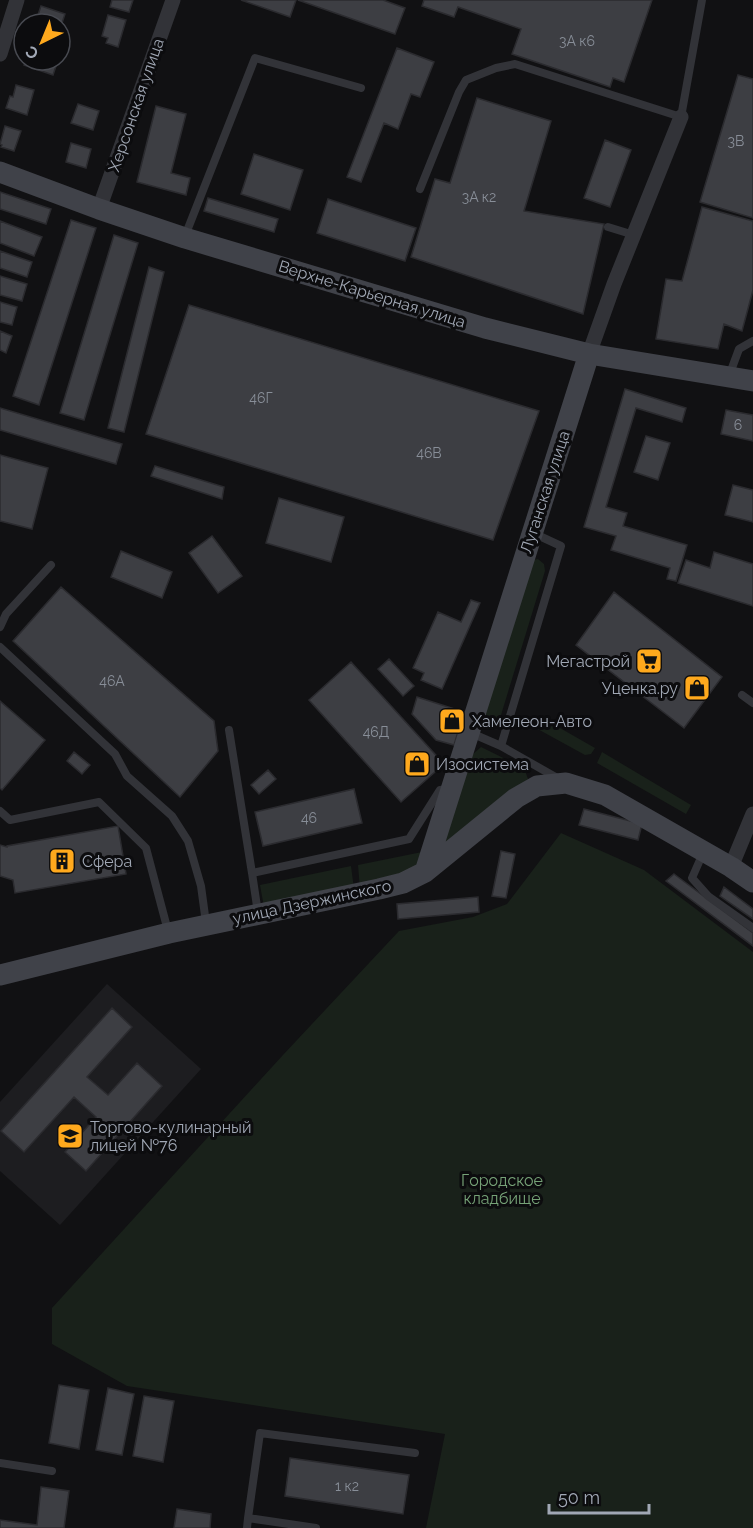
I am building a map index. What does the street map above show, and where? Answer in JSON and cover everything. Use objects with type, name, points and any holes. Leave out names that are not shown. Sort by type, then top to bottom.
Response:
[{"type":"street","points":[[0,54],[17,0]]},
{"type":"street","name":"Херсонская улица","points":[[99,209],[173,0]]},
{"type":"street","name":"Луганская улица","points":[[425,872],[590,354],[614,284],[681,117]]},
{"type":"street","name":"Верхне-Карьерная улица","points":[[0,172],[185,238],[485,328],[590,354],[753,381]]},
{"type":"street","name":"улица Дзержинского","points":[[0,975],[169,933],[403,883],[425,872],[516,798],[537,786],[566,783],[605,795],[753,882]]},
{"type":"street","points":[[731,867],[753,814]]},
{"type":"lane","points":[[420,189],[466,80],[496,68],[515,64],[681,117],[702,0]]},
{"type":"lane","points":[[185,238],[255,58],[361,88]]},
{"type":"lane","points":[[608,227],[634,235]]},
{"type":"lane","points":[[729,377],[739,349],[753,341]]},
{"type":"lane","points":[[501,746],[561,546],[532,532]]},
{"type":"lane","points":[[0,627],[6,614],[51,565]]},
{"type":"lane","points":[[0,646],[115,754],[127,776],[172,816],[188,842],[201,886],[206,925]]},
{"type":"lane","points":[[742,695],[753,702]]},
{"type":"lane","points":[[229,730],[258,914]]},
{"type":"lane","points":[[470,733],[501,746],[566,783]]},
{"type":"lane","points":[[252,873],[410,839],[440,790],[452,789]]},
{"type":"lane","points":[[0,811],[10,820],[99,802],[146,848],[169,933]]},
{"type":"lane","points":[[703,851],[692,878],[708,896],[753,928]]},
{"type":"lane","points":[[247,1528],[260,1433],[415,1453]]},
{"type":"lane","points":[[0,1463],[52,1470]]},
{"type":"lane","points":[[248,1518],[316,1528]]},
{"type":"shaded area","name":"Торгово-кулинарный лицей №76","points":[[107,984],[201,1069],[60,1225],[0,1171],[0,1102]]},
{"type":"green space","points":[[538,559],[544,564],[545,571],[501,715],[496,721],[490,723],[485,717],[485,710],[532,560]]},
{"type":"green space","points":[[539,716],[595,748],[591,754],[585,755],[534,727]]},
{"type":"green space","points":[[481,747],[524,768],[528,779],[437,855],[472,755]]},
{"type":"green space","points":[[602,752],[691,805],[686,814],[597,763]]},
{"type":"green space","name":"Городское кладбище","points":[[561,833],[644,870],[753,952],[753,1528],[426,1528],[445,1434],[127,1386],[52,1344],[52,1308],[399,931],[473,917],[507,904]]},
{"type":"green space","points":[[427,851],[415,873],[360,889],[358,865]]},
{"type":"green space","points":[[351,866],[354,889],[264,907],[260,885]]},
{"type":"building","points":[[112,0],[133,0],[129,12],[110,7]]},
{"type":"building","points":[[241,0],[296,0],[290,17]]},
{"type":"building","points":[[298,0],[383,0],[405,8],[395,34]]},
{"type":"building","points":[[424,0],[652,0],[624,82],[613,78],[610,87],[512,54],[521,29],[458,7],[454,17],[422,6]]},
{"type":"building","points":[[41,6],[59,12],[39,12]]},
{"type":"building","points":[[108,15],[126,20],[118,47],[106,43],[108,38],[102,36]]},
{"type":"building","points":[[397,48],[434,62],[420,97],[411,94],[398,129],[384,123],[361,182],[347,177]]},
{"type":"building","points":[[738,75],[753,79],[753,218],[700,202]]},
{"type":"building","points":[[16,85],[34,90],[27,115],[6,108],[10,96],[13,97]]},
{"type":"building","points":[[477,98],[551,121],[524,211],[604,224],[583,314],[411,257],[435,179],[450,183]]},
{"type":"building","points":[[78,104],[99,111],[93,130],[71,123]]},
{"type":"building","points":[[156,106],[186,114],[171,173],[190,178],[186,195],[137,182]]},
{"type":"building","points":[[5,126],[21,131],[14,151],[1,147]]},
{"type":"building","points":[[605,140],[631,150],[610,207],[584,198]]},
{"type":"building","points":[[71,143],[91,149],[86,168],[66,162]]},
{"type":"building","points":[[254,154],[303,170],[290,210],[241,194]]},
{"type":"building","points":[[0,192],[51,209],[46,224],[0,209]]},
{"type":"building","points":[[208,198],[278,219],[274,232],[204,211]]},
{"type":"building","points":[[328,199],[416,228],[405,261],[317,233]]},
{"type":"building","points":[[702,207],[753,221],[753,290],[742,331],[724,324],[718,349],[656,339],[666,279],[682,281]]},
{"type":"building","points":[[71,220],[96,228],[39,405],[13,396]]},
{"type":"building","points":[[0,221],[42,237],[34,256],[0,243]]},
{"type":"building","points":[[114,235],[138,243],[84,420],[60,413]]},
{"type":"building","points":[[0,251],[32,262],[27,277],[0,268]]},
{"type":"building","points":[[149,267],[164,272],[124,432],[108,428]]},
{"type":"building","points":[[0,276],[27,284],[22,301],[0,295]]},
{"type":"building","points":[[0,302],[17,307],[12,325],[0,322]]},
{"type":"building","points":[[189,305],[539,411],[493,540],[146,434]]},
{"type":"building","points":[[0,331],[12,336],[6,353],[0,350]]},
{"type":"building","points":[[625,389],[686,408],[682,422],[636,408],[606,507],[627,513],[623,526],[687,545],[676,581],[667,579],[670,568],[611,550],[616,536],[584,527]]},
{"type":"building","points":[[0,408],[122,444],[116,464],[0,430]]},
{"type":"building","points":[[726,410],[753,415],[753,441],[721,434]]},
{"type":"building","points":[[646,436],[670,443],[658,480],[634,472]]},
{"type":"building","points":[[0,455],[48,468],[32,529],[0,521]]},
{"type":"building","points":[[155,466],[224,487],[222,499],[151,476]]},
{"type":"building","points":[[733,485],[753,490],[753,522],[725,515]]},
{"type":"building","points":[[279,498],[344,517],[331,562],[266,543]]},
{"type":"building","points":[[212,536],[242,576],[218,593],[189,553]]},
{"type":"building","points":[[121,551],[172,572],[162,598],[111,577]]},
{"type":"building","points":[[714,552],[753,564],[753,606],[678,583],[686,560],[710,568]]},
{"type":"building","points":[[61,587],[214,721],[218,751],[180,797],[13,641]]},
{"type":"building","name":"Мегастрой","points":[[614,592],[722,677],[684,728],[576,645]]},
{"type":"building","points":[[471,600],[480,603],[442,689],[421,680],[424,673],[413,668],[438,612],[461,622]]},
{"type":"building","points":[[389,659],[414,686],[403,696],[378,669]]},
{"type":"building","points":[[351,662],[444,764],[401,802],[309,700]]},
{"type":"building","points":[[417,697],[464,712],[454,745],[436,740],[412,714]]},
{"type":"building","points":[[0,701],[45,740],[2,790],[0,788]]},
{"type":"building","points":[[74,752],[90,765],[82,774],[67,761]]},
{"type":"building","points":[[268,770],[276,779],[259,794],[251,785]]},
{"type":"building","points":[[354,789],[362,823],[263,846],[255,812]]},
{"type":"building","points":[[584,809],[642,824],[638,840],[579,825]]},
{"type":"building","name":"Сфера","points":[[118,826],[126,874],[15,893],[13,880],[0,876],[0,845],[7,847]]},
{"type":"building","points":[[501,851],[515,854],[506,898],[492,896]]},
{"type":"building","points":[[674,874],[753,933],[753,946],[666,881]]},
{"type":"building","points":[[724,887],[753,909],[753,919],[720,896]]},
{"type":"building","points":[[478,897],[479,912],[398,919],[397,904]]},
{"type":"building","points":[[112,1008],[132,1027],[87,1077],[108,1095],[137,1063],[162,1086],[86,1171],[65,1152],[96,1117],[74,1097],[24,1152],[1,1131]]},
{"type":"building","points":[[59,1385],[89,1390],[79,1449],[49,1443]]},
{"type":"building","points":[[108,1388],[134,1394],[122,1455],[96,1450]]},
{"type":"building","points":[[144,1396],[174,1401],[163,1462],[133,1456]]},
{"type":"building","points":[[290,1458],[409,1475],[403,1514],[285,1496]]},
{"type":"building","points":[[41,1487],[69,1491],[64,1528],[0,1528],[0,1520],[37,1525]]},
{"type":"building","points":[[177,1509],[211,1514],[210,1528],[174,1528]]},
{"type":"place","name":"Мегастрой","points":[[649,661]]},
{"type":"place","name":"Уценка.ру","points":[[697,688]]},
{"type":"place","name":"Хамелеон-Авто","points":[[452,721]]},
{"type":"place","name":"Изосистема","points":[[417,764]]},
{"type":"place","name":"Сфера","points":[[62,861]]},
{"type":"place","name":"Торгово-кулинарный лицей №76","points":[[70,1136]]}]
